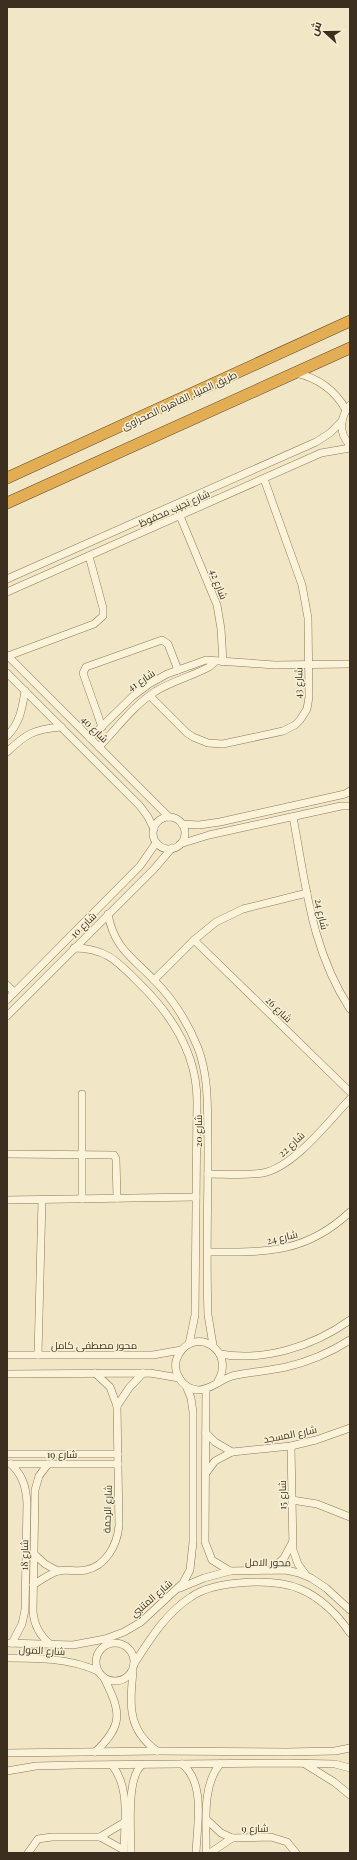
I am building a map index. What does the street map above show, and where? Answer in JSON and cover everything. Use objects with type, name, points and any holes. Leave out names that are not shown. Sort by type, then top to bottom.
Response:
[{"type":"highway","name":"طريق المنيا, القاهرة الصحراوى","points":[[7,478],[350,321]]},
{"type":"highway","points":[[7,503],[350,348]]},
{"type":"street","points":[[296,373],[311,377],[325,385],[348,408],[342,421],[342,433],[350,446]]},
{"type":"street","name":"شارع نجيب محفوظ","points":[[7,579],[316,442],[330,433],[342,421]]},
{"type":"street","points":[[316,442],[322,453]]},
{"type":"street","name":"شارع نجيب محفوظ","points":[[7,592],[322,453],[350,446]]},
{"type":"street","name":"شارع 43","points":[[150,696],[194,738],[208,743],[223,744],[283,731],[295,725],[304,715],[308,703],[309,664],[308,618],[304,594],[264,479]]},
{"type":"street","name":"شارع 42","points":[[180,516],[217,605],[221,628],[219,662]]},
{"type":"street","points":[[8,656],[94,624],[101,620],[103,608],[88,556]]},
{"type":"street","points":[[102,726],[83,673],[86,666],[162,640],[168,644],[178,670]]},
{"type":"street","name":"شارع 40","points":[[8,656],[169,817]]},
{"type":"street","name":"شارع 41","points":[[90,738],[141,690],[158,679],[206,660],[219,662],[350,664]]},
{"type":"street","name":"شارع 41","points":[[99,747],[134,710],[150,696],[168,685],[219,662]]},
{"type":"street","points":[[7,673],[144,811],[154,829],[154,839],[163,848],[172,848],[180,844],[214,834],[349,806],[347,793],[212,824],[182,824],[174,818],[169,817],[161,819],[154,829]]},
{"type":"street","points":[[16,743],[8,735],[20,717],[25,691]]},
{"type":"street","points":[[7,752],[25,736],[34,731],[61,727]]},
{"type":"street","points":[[123,789],[133,780]]},
{"type":"street","name":"شارع 24","points":[[292,817],[307,893],[322,953],[334,982],[350,1009]]},
{"type":"street","points":[[180,844],[184,834],[182,824]]},
{"type":"street","points":[[212,824],[214,834]]},
{"type":"street","name":"شارع 10","points":[[7,1000],[134,871],[144,860],[156,842]]},
{"type":"street","name":"شارع 10","points":[[7,1016],[143,880],[172,848]]},
{"type":"street","points":[[134,871],[143,880]]},
{"type":"street","points":[[154,980],[194,940],[216,922],[243,909],[307,893]]},
{"type":"street","name":"شارع 20","points":[[108,914],[112,931],[120,946],[129,958],[154,980],[185,1020],[198,1049],[206,1080],[208,1315],[212,1345]]},
{"type":"street","name":"شارع 26","points":[[194,940],[350,1092]]},
{"type":"street","points":[[110,956],[120,946]]},
{"type":"street","name":"شارع 20","points":[[74,948],[92,949],[110,956],[120,964],[156,1000],[171,1018],[190,1058],[195,1083],[197,1130],[195,1315],[189,1344]]},
{"type":"street","points":[[7,985],[14,992]]},
{"type":"street","points":[[82,1094],[82,1199]]},
{"type":"street","name":"شارع 22","points":[[208,1174],[254,1174],[277,1168],[292,1159],[350,1099]]},
{"type":"street","points":[[197,1130],[207,1131]]},
{"type":"street","points":[[7,1154],[82,1154],[115,1156],[116,1198]]},
{"type":"street","points":[[7,1200],[196,1197]]},
{"type":"street","points":[[38,1355],[42,1200]]},
{"type":"street","name":"شارع 24","points":[[208,1252],[264,1252],[294,1246],[319,1235],[350,1212]]},
{"type":"street","points":[[220,1354],[247,1356],[284,1350],[313,1341],[350,1320]]},
{"type":"street","points":[[218,1381],[224,1368],[220,1354],[212,1345],[201,1342],[189,1344],[181,1350],[176,1361],[179,1378],[186,1386],[192,1389],[206,1389],[218,1381],[239,1375],[287,1367],[327,1352],[350,1340]]},
{"type":"street","name":"محور مصطفى كامل","points":[[7,1354],[153,1355],[181,1350]]},
{"type":"street","points":[[7,1374],[143,1373],[160,1374],[179,1378]]},
{"type":"street","points":[[117,1406],[129,1388],[143,1373]]},
{"type":"street","name":"شارع الرحمة","points":[[34,1585],[58,1571],[85,1570],[96,1566],[106,1558],[114,1546],[119,1526],[117,1406],[110,1387],[95,1374]]},
{"type":"street","name":"شارع المتنبي","points":[[9,1643],[85,1644],[124,1632],[150,1614],[176,1590],[188,1574],[194,1542],[193,1412],[191,1398],[186,1386]]},
{"type":"street","points":[[206,1389],[205,1542],[212,1560],[230,1571]]},
{"type":"street","name":"شارع المسجد","points":[[206,1473],[215,1461],[232,1452],[291,1446],[316,1440],[350,1428]]},
{"type":"street","points":[[206,1432],[215,1442],[232,1452]]},
{"type":"street","name":"شارع 15","points":[[291,1446],[292,1543],[295,1557],[306,1575]]},
{"type":"street","name":"شارع 19","points":[[7,1454],[118,1454]]},
{"type":"street","name":"شارع 19","points":[[9,1464],[118,1464]]},
{"type":"street","name":"شارع 18","points":[[9,1464],[23,1479],[31,1503],[34,1554],[33,1610],[39,1633],[50,1644]]},
{"type":"street","name":"شارع 18","points":[[9,1643],[22,1624],[25,1610],[31,1503],[36,1481],[48,1464]]},
{"type":"street","points":[[292,1500],[317,1504],[350,1517]]},
{"type":"street","points":[[194,1542],[205,1542]]},
{"type":"street","points":[[271,1570],[284,1558],[292,1543]]},
{"type":"street","points":[[34,1554],[45,1564],[58,1571]]},
{"type":"street","name":"محور الامل","points":[[176,1590],[204,1578],[230,1571],[286,1570],[306,1575],[326,1588],[350,1610]]},
{"type":"street","points":[[252,1571],[253,1583]]},
{"type":"street","points":[[104,1678],[109,1681],[121,1681],[126,1678],[163,1623],[192,1596],[215,1586],[253,1583],[280,1584],[300,1589],[310,1593],[331,1611],[350,1633]]},
{"type":"street","points":[[25,1610],[33,1610]]},
{"type":"street","points":[[119,1644],[124,1632]]},
{"type":"street","points":[[85,1644],[100,1651]]},
{"type":"street","points":[[95,1752],[111,1735],[117,1716],[116,1701],[104,1678],[98,1671],[96,1661],[100,1651],[109,1644],[124,1645],[132,1653],[134,1666],[131,1707],[134,1723],[142,1736],[157,1751]]},
{"type":"street","name":"شارع المول","points":[[7,1658],[57,1659],[98,1671]]},
{"type":"street","points":[[7,1753],[157,1751],[287,1752],[335,1751],[350,1748]]},
{"type":"street","points":[[287,1752],[288,1763]]},
{"type":"street","points":[[75,1753],[75,1765]]},
{"type":"street","points":[[7,1771],[36,1766],[288,1763],[334,1764],[350,1768]]},
{"type":"street","points":[[182,1764],[188,1769],[193,1778],[198,1798],[196,1853]]},
{"type":"street","points":[[206,1853],[207,1798],[211,1778],[220,1764]]},
{"type":"street","points":[[305,1764],[334,1782],[350,1795]]},
{"type":"street","points":[[112,1765],[128,1789],[127,1852]]},
{"type":"street","points":[[127,1852],[125,1822],[128,1789],[136,1772],[142,1765]]},
{"type":"street","points":[[198,1798],[207,1798]]},
{"type":"street","name":"شارع 9","points":[[207,1820],[221,1833],[232,1838],[276,1838],[287,1842],[296,1853]]},
{"type":"street","points":[[100,1837],[125,1822]]},
{"type":"street","points":[[28,1853],[34,1843],[44,1837],[100,1837],[127,1852]]},
{"type":"street","name":"شارع 9","points":[[210,1853],[232,1838]]}]
